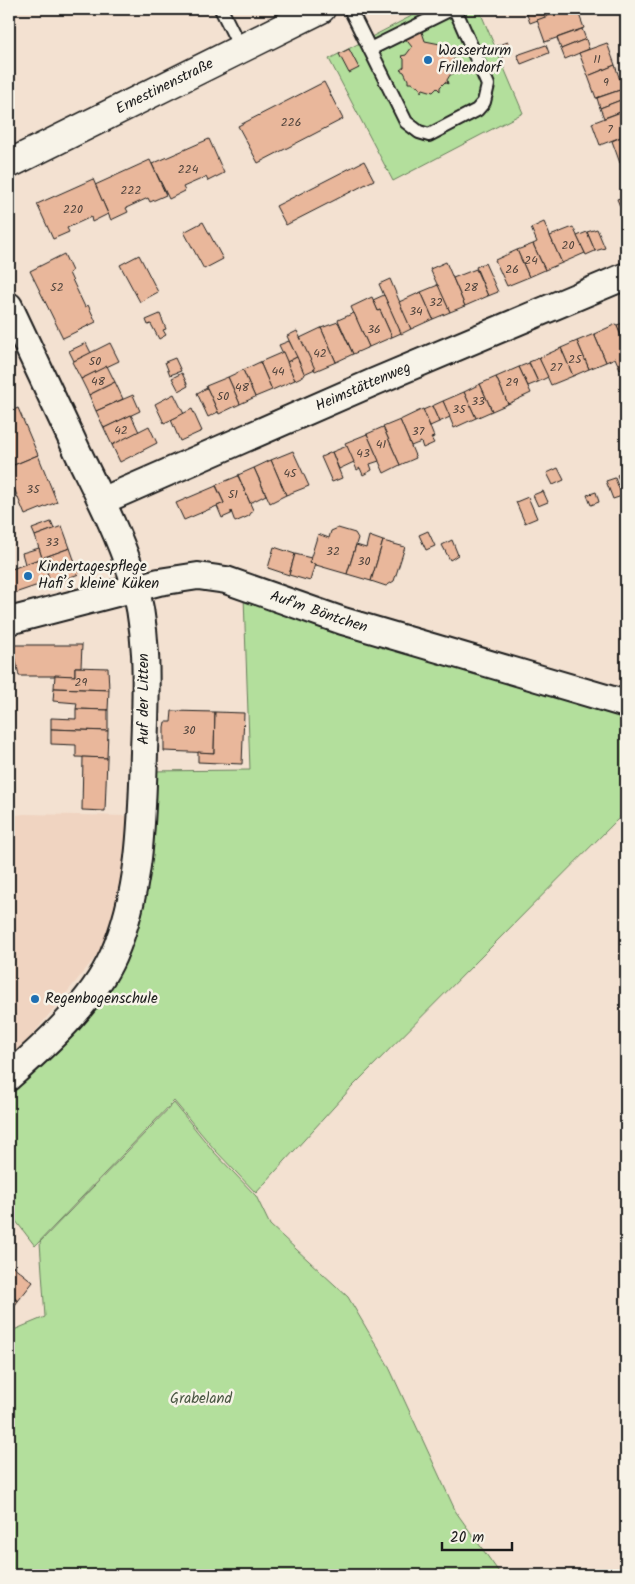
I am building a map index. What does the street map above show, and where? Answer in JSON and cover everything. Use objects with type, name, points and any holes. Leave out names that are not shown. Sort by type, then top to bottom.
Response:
[{"type":"main road","name":"Ernestinenstraße","points":[[9,164],[320,9]]},
{"type":"street","name":"Heimstättenweg","points":[[102,501],[374,382],[626,276]]},
{"type":"street","name":"Auf der Litten","points":[[9,306],[102,501],[123,551],[135,588],[142,620],[146,669],[139,861],[123,930],[112,958],[92,992],[39,1050],[9,1078]]},
{"type":"street","name":"Auf'm Böntchen","points":[[9,621],[135,588],[198,576],[226,580],[343,621],[626,704]]},
{"type":"lane","points":[[221,9],[241,49]]},
{"type":"lane","points":[[350,9],[406,122],[419,132],[429,135],[477,110],[484,102],[488,85],[455,9]]},
{"type":"lane","points":[[370,49],[451,9]]},
{"type":"shaded area","name":"Regenbogenschule","points":[[24,814],[131,816],[115,933],[9,1064],[9,816]]},
{"type":"green space","points":[[425,9],[479,9],[523,113],[393,181],[329,59]]},
{"type":"green space","points":[[244,597],[626,706],[626,811],[352,1087],[256,1193],[215,1150],[174,1101],[35,1246],[9,1212],[9,1081],[133,930],[146,771],[250,770]]},
{"type":"green space","name":"Grabeland","points":[[174,1103],[213,1151],[256,1196],[270,1225],[348,1297],[388,1365],[456,1512],[501,1575],[9,1575],[9,1332],[45,1317],[40,1242]]},
{"type":"building","points":[[9,9],[16,9],[9,15]]},
{"type":"building","points":[[525,9],[567,9],[530,23]]},
{"type":"building","points":[[567,9],[577,9],[584,28],[545,42],[537,20]]},
{"type":"building","name":"Wasserturm Frillendorf","points":[[421,29],[425,41],[440,44],[447,42],[446,48],[451,56],[455,58],[452,61],[454,73],[447,80],[448,84],[445,82],[440,87],[440,91],[437,88],[433,92],[423,89],[421,92],[420,88],[412,83],[408,83],[404,72],[400,70],[404,67],[404,59],[401,56],[406,55],[412,47],[404,37],[409,38]]},
{"type":"building","points":[[582,29],[586,39],[561,49],[557,38]]},
{"type":"building","points":[[586,39],[589,49],[565,59],[561,49]]},
{"type":"building","points":[[508,42],[512,53],[501,58],[497,46]]},
{"type":"building","points":[[607,43],[615,65],[588,76],[579,53]]},
{"type":"building","points":[[546,45],[549,53],[521,64],[517,55]]},
{"type":"building","points":[[349,49],[359,68],[349,73],[339,54]]},
{"type":"building","points":[[615,65],[623,89],[596,98],[588,76]]},
{"type":"building","points":[[324,82],[343,119],[258,163],[238,126]]},
{"type":"building","points":[[623,89],[626,98],[600,108],[597,98]]},
{"type":"building","points":[[626,98],[626,110],[604,118],[600,108]]},
{"type":"building","points":[[626,110],[626,135],[600,145],[592,123]]},
{"type":"building","points":[[626,135],[626,161],[620,163],[612,141]]},
{"type":"building","points":[[209,139],[224,173],[208,181],[206,177],[183,187],[185,191],[169,199],[152,164]]},
{"type":"building","points":[[150,160],[166,195],[150,202],[148,198],[126,208],[128,212],[111,220],[95,185]]},
{"type":"building","points":[[364,161],[374,180],[286,225],[276,206]]},
{"type":"building","points":[[626,161],[626,172],[625,172],[622,163]]},
{"type":"building","points":[[93,179],[108,214],[92,222],[91,217],[67,228],[69,232],[53,239],[37,204]]},
{"type":"building","points":[[626,196],[626,209],[622,211],[617,199]]},
{"type":"building","points":[[203,222],[223,259],[204,269],[184,232]]},
{"type":"building","points":[[544,222],[562,263],[545,270],[533,244],[537,242],[531,228]]},
{"type":"building","points":[[573,227],[585,253],[562,263],[550,236]]},
{"type":"building","points":[[597,229],[605,248],[595,251],[587,232]]},
{"type":"building","points":[[587,232],[595,251],[586,255],[577,236]]},
{"type":"building","points":[[533,244],[545,270],[529,277],[517,250]]},
{"type":"building","points":[[517,250],[529,277],[507,286],[495,260]]},
{"type":"building","points":[[64,254],[72,271],[69,273],[85,307],[88,305],[96,322],[63,338],[30,271]]},
{"type":"building","points":[[139,255],[158,292],[140,302],[120,265]]},
{"type":"building","points":[[446,262],[465,306],[450,312],[430,269]]},
{"type":"building","points":[[485,263],[498,292],[488,296],[476,267]]},
{"type":"building","points":[[476,269],[488,296],[465,306],[453,278]]},
{"type":"building","points":[[390,279],[411,329],[401,334],[379,284]]},
{"type":"building","points":[[438,285],[450,312],[433,319],[421,292]]},
{"type":"building","points":[[421,292],[433,319],[411,329],[399,302]]},
{"type":"building","points":[[384,295],[401,333],[392,337],[380,310],[378,311],[373,300]]},
{"type":"building","points":[[372,297],[392,337],[369,347],[351,307]]},
{"type":"building","points":[[354,313],[369,347],[353,354],[338,320]]},
{"type":"building","points":[[160,314],[166,329],[163,330],[166,335],[159,339],[151,324],[148,325],[146,320]]},
{"type":"building","points":[[338,322],[353,354],[336,362],[321,328]]},
{"type":"building","points":[[626,322],[626,340],[624,342],[617,325]]},
{"type":"building","points":[[616,324],[626,347],[626,366],[620,369],[615,358],[606,362],[594,334]]},
{"type":"building","points":[[321,328],[336,362],[315,371],[300,338]]},
{"type":"building","points":[[297,331],[315,369],[304,374],[287,336]]},
{"type":"building","points":[[594,334],[606,362],[589,369],[577,341]]},
{"type":"building","points":[[289,341],[297,357],[287,362],[279,345]]},
{"type":"building","points":[[577,341],[589,369],[573,376],[561,348]]},
{"type":"building","points":[[86,343],[91,353],[74,361],[69,351]]},
{"type":"building","points":[[110,343],[119,361],[81,379],[72,362]]},
{"type":"building","points":[[561,348],[573,376],[551,385],[539,358]]},
{"type":"building","points":[[283,352],[295,380],[272,390],[260,362]]},
{"type":"building","points":[[297,357],[305,375],[295,380],[287,362]]},
{"type":"building","points":[[175,358],[181,371],[170,375],[165,362]]},
{"type":"building","points":[[539,358],[548,377],[538,382],[529,362]]},
{"type":"building","points":[[260,362],[272,390],[255,397],[243,370]]},
{"type":"building","points":[[529,363],[538,382],[528,386],[519,367]]},
{"type":"building","points":[[107,366],[115,382],[89,395],[81,379]]},
{"type":"building","points":[[519,367],[531,393],[508,404],[496,377]]},
{"type":"building","points":[[243,370],[255,397],[240,404],[228,377]]},
{"type":"building","points":[[182,373],[188,386],[179,391],[172,378]]},
{"type":"building","points":[[228,377],[240,404],[219,414],[206,386]]},
{"type":"building","points":[[496,377],[508,404],[492,411],[480,384]]},
{"type":"building","points":[[115,382],[123,399],[96,411],[89,395]]},
{"type":"building","points":[[480,384],[492,411],[476,418],[464,392]]},
{"type":"building","points":[[207,388],[218,412],[208,417],[197,393]]},
{"type":"building","points":[[464,392],[476,418],[454,428],[443,401]]},
{"type":"building","points":[[174,394],[184,414],[164,423],[155,404]]},
{"type":"building","points":[[133,395],[140,411],[104,428],[96,411]]},
{"type":"building","points":[[443,401],[450,417],[439,422],[432,406]]},
{"type":"building","points":[[432,406],[439,422],[430,426],[423,410]]},
{"type":"building","points":[[18,408],[38,455],[9,467],[9,412]]},
{"type":"building","points":[[192,409],[202,431],[180,441],[171,420]]},
{"type":"building","points":[[423,409],[434,437],[431,438],[434,443],[423,448],[421,442],[411,446],[400,420]]},
{"type":"building","points":[[131,415],[139,432],[112,445],[104,428]]},
{"type":"building","points":[[400,420],[416,458],[400,465],[383,427]]},
{"type":"building","points":[[149,426],[157,443],[120,462],[112,445]]},
{"type":"building","points":[[383,427],[400,465],[384,473],[367,434]]},
{"type":"building","points":[[367,434],[379,461],[370,464],[372,470],[363,475],[360,468],[357,470],[345,443]]},
{"type":"building","points":[[347,446],[354,462],[339,469],[332,452]]},
{"type":"building","points":[[293,451],[309,486],[286,495],[271,460]]},
{"type":"building","points":[[332,452],[342,478],[332,482],[321,457]]},
{"type":"building","points":[[38,455],[57,502],[25,515],[9,476],[9,467]]},
{"type":"building","points":[[271,460],[286,495],[270,503],[254,468]]},
{"type":"building","points":[[254,468],[266,495],[250,503],[238,475]]},
{"type":"building","points":[[558,468],[564,480],[553,485],[547,473]]},
{"type":"building","points":[[626,471],[626,490],[624,491],[617,475]]},
{"type":"building","points":[[238,476],[253,510],[249,516],[235,522],[231,511],[231,514],[222,518],[217,506],[224,503],[216,485]]},
{"type":"building","points":[[615,478],[622,496],[613,499],[606,481]]},
{"type":"building","points":[[216,486],[224,503],[184,520],[176,503]]},
{"type":"building","points":[[543,491],[548,502],[538,506],[533,495]]},
{"type":"building","points":[[596,492],[599,502],[591,505],[587,495]]},
{"type":"building","points":[[528,497],[537,518],[525,523],[516,502]]},
{"type":"building","points":[[51,522],[54,529],[35,536],[32,529]]},
{"type":"building","points":[[62,526],[70,548],[42,558],[35,536]]},
{"type":"building","points":[[338,528],[355,533],[358,538],[347,574],[309,563],[318,534],[329,538],[331,531]]},
{"type":"building","points":[[428,531],[435,546],[426,550],[419,535]]},
{"type":"building","points":[[369,536],[383,541],[371,581],[347,574],[356,545],[366,548]]},
{"type":"building","points":[[452,540],[458,555],[450,560],[442,545]]},
{"type":"building","points":[[383,541],[405,547],[394,581],[386,586],[371,581]]},
{"type":"building","points":[[274,547],[295,554],[289,575],[268,568]]},
{"type":"building","points":[[39,548],[42,558],[25,564],[22,553]]},
{"type":"building","points":[[70,548],[79,574],[51,584],[42,558]]},
{"type":"building","points":[[295,554],[311,558],[309,563],[315,564],[310,581],[289,575]]},
{"type":"building","name":"Kindertagespflege Hafi’s kleine Küken","points":[[42,558],[50,581],[9,595],[9,570]]},
{"type":"building","points":[[13,645],[82,645],[81,667],[75,667],[75,676],[19,676]]},
{"type":"building","points":[[75,667],[108,668],[109,690],[54,688],[55,675],[75,676]]},
{"type":"building","points":[[54,688],[109,690],[108,710],[76,709],[77,703],[53,701]]},
{"type":"building","points":[[76,709],[108,710],[108,731],[51,729],[51,718],[76,719]]},
{"type":"building","points":[[172,711],[215,712],[214,753],[164,751],[165,722],[171,722]]},
{"type":"building","points":[[215,712],[244,713],[242,764],[198,762],[198,752],[214,753]]},
{"type":"building","points":[[51,729],[108,731],[107,758],[76,757],[76,745],[51,744]]},
{"type":"building","points":[[83,757],[107,758],[105,811],[82,810]]},
{"type":"building","points":[[13,1266],[33,1282],[18,1301],[9,1294],[9,1272]]},
{"type":"building","points":[[9,1294],[18,1301],[9,1313]]},
{"type":"place","name":"Wasserturm Frillendorf","points":[[428,60]]},
{"type":"place","name":"Kindertagespflege Hafi’s kleine Küken","points":[[28,576]]},
{"type":"place","name":"Regenbogenschule","points":[[35,999]]}]
